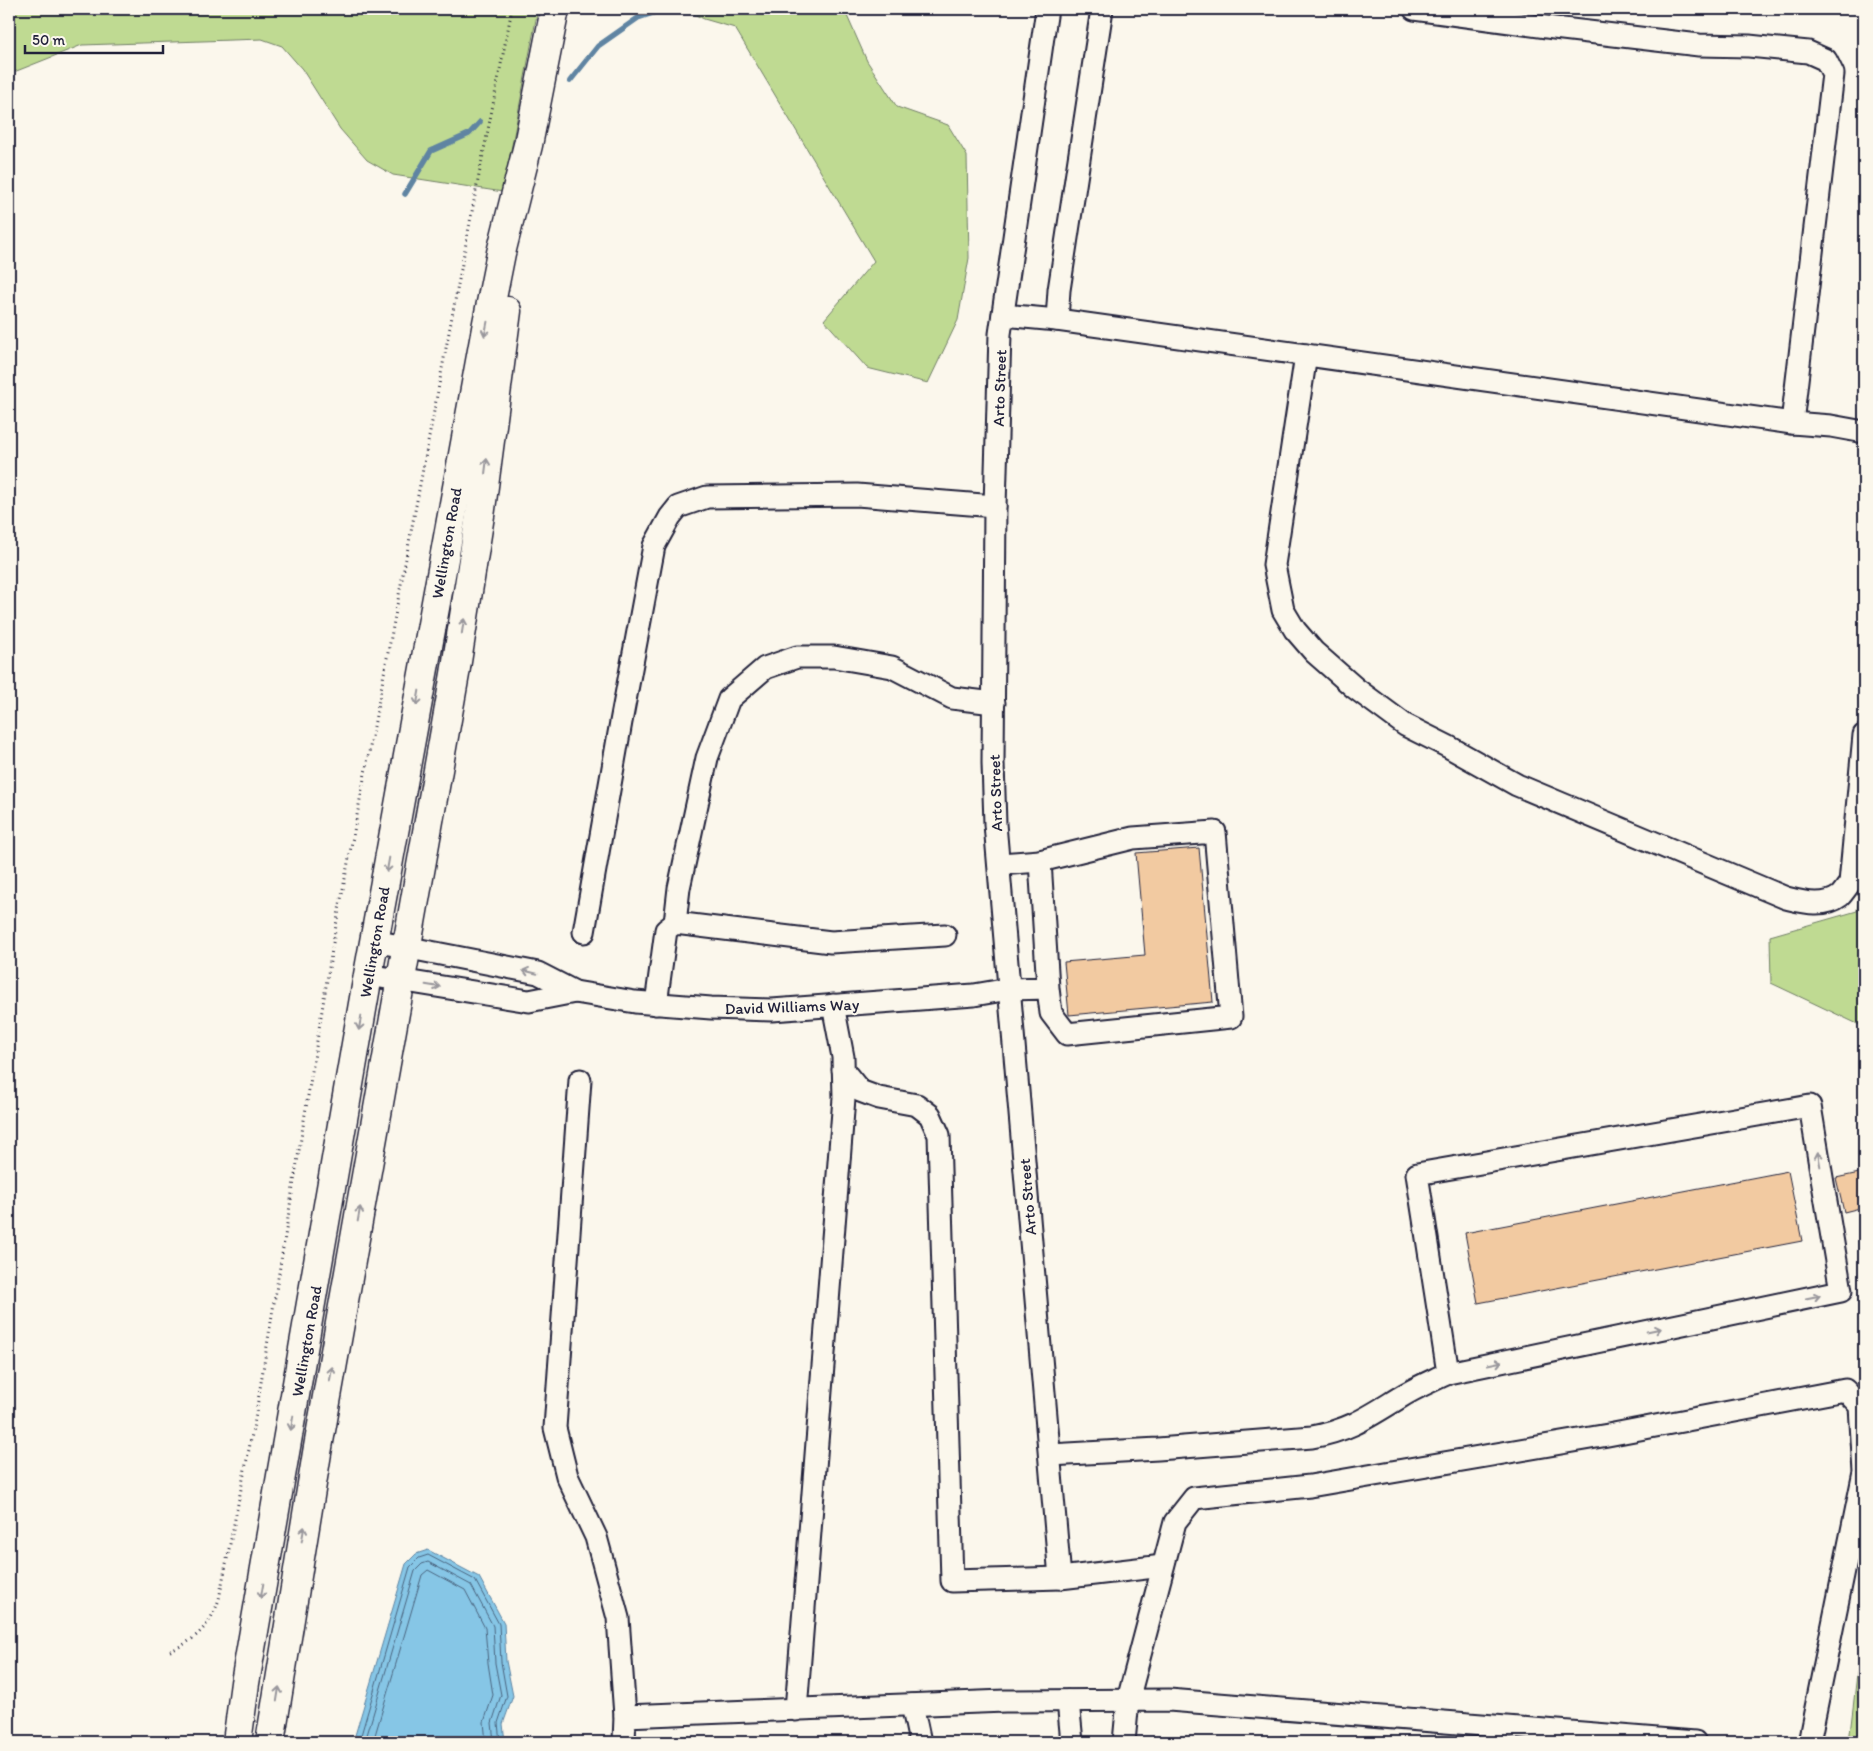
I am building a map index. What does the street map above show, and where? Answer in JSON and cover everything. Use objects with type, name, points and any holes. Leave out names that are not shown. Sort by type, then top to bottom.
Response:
[{"type":"main road","name":"Wellington Road","points":[[237,1742],[368,975],[488,315],[501,253],[528,145],[555,9]]},
{"type":"main road","name":"Wellington Road","points":[[270,1742],[310,1491],[468,596],[528,145]]},
{"type":"street","name":"Arto Street","points":[[1047,9],[1000,334],[995,506],[995,824],[1060,1578]]},
{"type":"street","points":[[1057,320],[1059,290],[1102,9]]},
{"type":"street","points":[[1414,9],[1556,18],[1700,45],[1749,46],[1808,52],[1826,60],[1833,74],[1792,423]]},
{"type":"street","points":[[1003,315],[1057,320],[1864,432]]},
{"type":"street","points":[[1306,355],[1274,565],[1283,610],[1294,630],[1314,652],[1355,688],[1405,725],[1517,785],[1786,898],[1808,903],[1825,902],[1840,896],[1850,884],[1864,735]]},
{"type":"street","points":[[584,932],[654,546],[670,517],[678,507],[707,497],[857,495],[995,506]]},
{"type":"street","points":[[675,923],[679,888],[707,758],[729,699],[765,668],[797,657],[834,657],[892,667],[952,698],[994,703]]},
{"type":"street","points":[[999,864],[1040,861],[1133,838],[1215,832],[1231,1017],[1067,1034],[1051,1013],[1040,861]]},
{"type":"street","points":[[656,1004],[666,930],[675,923],[831,942],[945,935]]},
{"type":"street","name":"David Williams Way","points":[[374,941],[538,973],[575,992],[635,1002],[711,1008],[772,1010],[974,995],[1009,989],[1048,988]]},
{"type":"street","name":"David Williams Way","points":[[368,975],[529,1001],[575,992]]},
{"type":"street","points":[[796,1710],[844,1098],[843,1057],[833,1005]]},
{"type":"street","points":[[843,1070],[860,1090],[879,1098],[917,1105],[930,1116],[939,1135],[952,1581],[1060,1578],[1163,1566]]},
{"type":"street","points":[[580,1080],[555,1428],[567,1476],[596,1537],[618,1618],[625,1716],[624,1742]]},
{"type":"street","points":[[1050,1455],[1158,1449],[1322,1436],[1356,1424],[1401,1397],[1448,1373],[1842,1291],[1810,1106],[1417,1174],[1448,1373]]},
{"type":"street","points":[[1124,1742],[1128,1700],[1175,1522],[1194,1498],[1310,1486],[1608,1436],[1845,1390],[1860,1406],[1864,1472],[1809,1742]]},
{"type":"street","points":[[625,1716],[912,1705],[1169,1700],[1695,1742]]},
{"type":"street","points":[[1068,1701],[1072,1742]]},
{"type":"street","points":[[912,1705],[920,1742]]},
{"type":"path","points":[[170,1651],[197,1636],[208,1624],[219,1599],[255,1419],[335,931],[512,9]]},
{"type":"green space","points":[[9,9],[538,9],[503,192],[393,175],[367,160],[340,129],[302,69],[282,46],[262,39],[82,45],[9,74]]},
{"type":"green space","points":[[683,9],[844,9],[867,61],[897,107],[948,125],[967,156],[969,258],[958,320],[928,383],[867,368],[824,320],[874,261],[735,28],[704,19]]},
{"type":"green space","points":[[1864,850],[1864,1027],[1771,983],[1770,936],[1857,911]]},
{"type":"green space","points":[[1864,1615],[1864,1742],[1849,1742]]},
{"type":"water","points":[[428,1550],[479,1577],[504,1623],[506,1661],[513,1696],[503,1724],[505,1742],[353,1742],[406,1564],[416,1554]]},
{"type":"building","points":[[1199,848],[1213,1002],[1069,1015],[1064,962],[1145,955],[1136,853]]},
{"type":"building","points":[[1788,1171],[1802,1241],[1478,1303],[1465,1233]]},
{"type":"building","points":[[1864,1172],[1864,1207],[1844,1212],[1836,1178]]},
{"type":"waterway","points":[[570,81],[598,46],[638,18],[656,12],[658,9]]},
{"type":"waterway","points":[[405,194],[431,151],[469,134],[480,122]]}]
